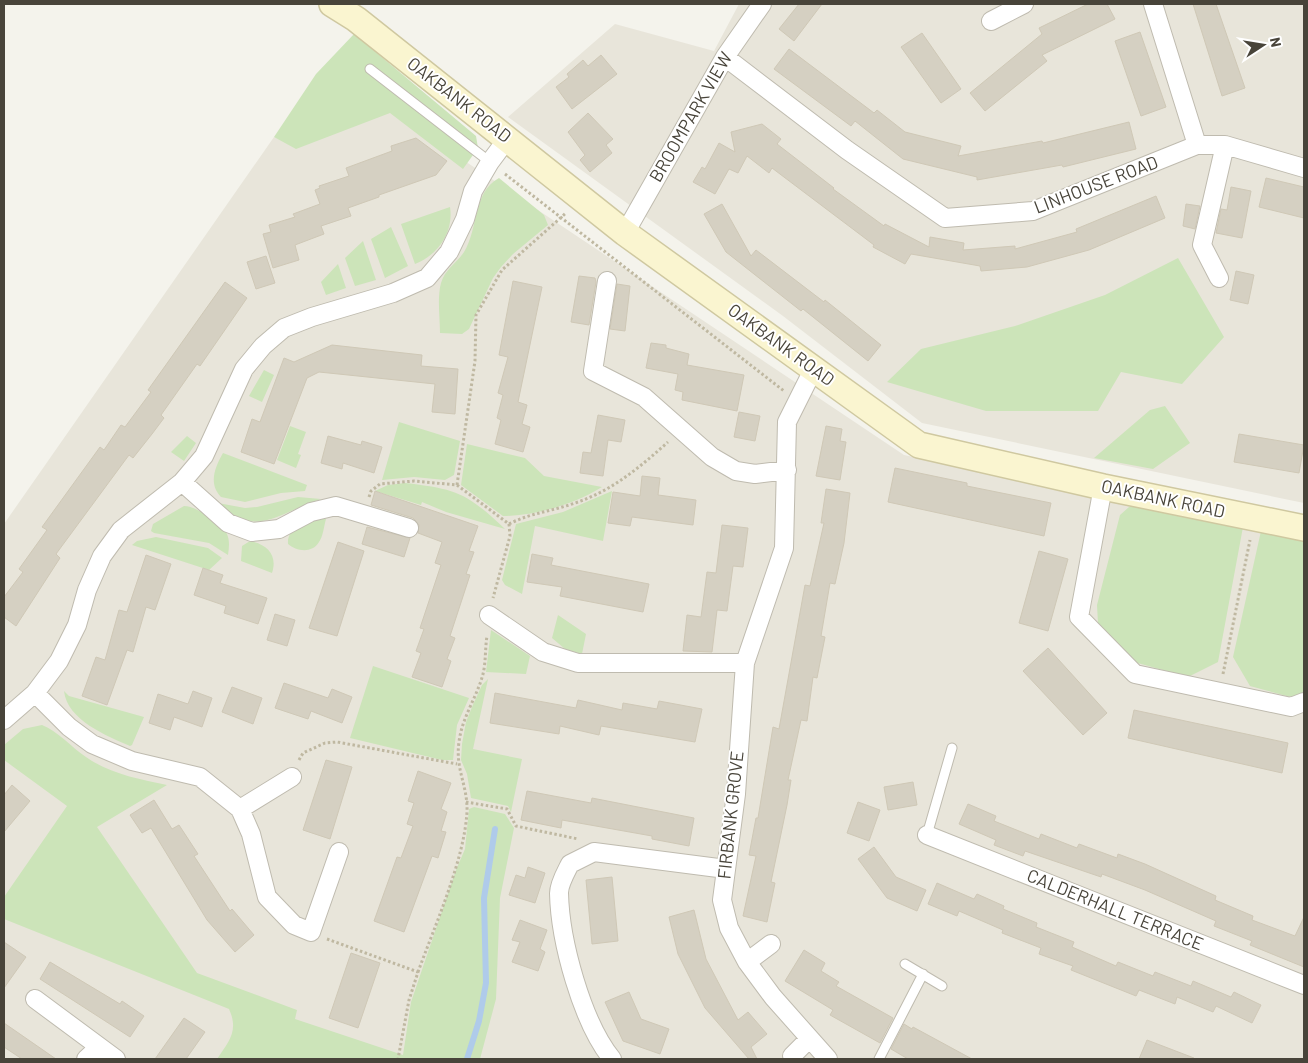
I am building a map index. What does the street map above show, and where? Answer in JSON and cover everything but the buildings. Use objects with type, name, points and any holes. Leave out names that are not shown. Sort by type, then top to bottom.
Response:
[{"type":"street","name":"OAKBANK ROAD","points":[[332,4],[356,19],[508,138],[624,233],[919,445],[1103,487],[1304,528]]},
{"type":"street","name":"BROOMPARK VIEW","points":[[624,233],[725,57],[762,4]]},
{"type":"street","points":[[991,21],[1024,4]]},
{"type":"street","points":[[1153,4],[1197,145]]},
{"type":"street","name":"LINHOUSE ROAD","points":[[725,57],[847,150],[945,218],[1033,211],[1197,145],[1225,145],[1304,168]]},
{"type":"street","points":[[4,720],[34,693],[59,661],[77,625],[88,590],[102,556],[121,530],[182,482],[204,456],[241,375],[263,346],[284,328],[312,317],[393,293],[428,278],[449,252],[465,219],[473,191],[490,162],[508,138]]},
{"type":"street","points":[[1219,278],[1202,245],[1225,145]]},
{"type":"street","points":[[607,281],[593,371],[644,397],[680,431],[712,457],[736,471],[755,474],[787,470]]},
{"type":"street","name":"FIRBANK GROVE","points":[[814,368],[786,422],[787,470],[784,548],[745,663],[736,794],[722,900],[729,928],[747,962],[790,1017],[828,1059]]},
{"type":"street","points":[[182,482],[228,523],[252,532],[279,528],[311,512],[336,506],[409,528]]},
{"type":"street","points":[[1103,487],[1078,617],[1135,674],[1291,707],[1304,702]]},
{"type":"street","points":[[489,615],[543,652],[578,663],[745,663]]},
{"type":"street","points":[[34,693],[69,727],[92,744],[132,761],[200,777],[240,808],[251,834],[266,897],[294,925],[311,932],[339,852]]},
{"type":"street","points":[[240,808],[292,777]]},
{"type":"street","name":"CALDERHALL TERRACE","points":[[927,835],[1304,985]]},
{"type":"street","points":[[612,1059],[601,1045],[582,1004],[567,948],[559,891],[570,864],[594,852],[726,869]]},
{"type":"street","points":[[747,962],[771,944]]},
{"type":"street","points":[[35,999],[93,1053],[116,1059]]},
{"type":"street","points":[[792,1056],[809,1039]]},
{"type":"lane","points":[[370,69],[490,162]]},
{"type":"lane","points":[[927,835],[952,748]]},
{"type":"lane","points":[[905,964],[942,986]]},
{"type":"lane","points":[[879,1059],[923,974]]},
{"type":"path","points":[[490,162],[796,401]]},
{"type":"path","points":[[456,485],[475,361],[476,315],[502,270],[582,198]]},
{"type":"path","points":[[509,524],[522,517],[577,503],[605,490],[636,471],[680,431]]},
{"type":"path","points":[[363,515],[371,491],[380,484],[414,481],[456,485],[509,524],[510,536],[489,615],[483,674],[465,716],[459,741],[457,764],[465,788],[466,802],[463,842],[409,1000],[398,1059]]},
{"type":"path","points":[[1220,692],[1254,517]]},
{"type":"path","points":[[292,777],[303,752],[326,743],[337,742],[457,764]]},
{"type":"path","points":[[466,802],[508,809],[516,826],[580,839],[587,855]]},
{"type":"path","points":[[311,932],[418,972]]},
{"type":"shaded area","points":[[739,4],[1304,4],[1304,503],[922,423],[783,316],[508,117],[615,24],[714,51]]},
{"type":"shaded area","points":[[390,111],[904,455],[1304,540],[1304,1059],[4,1059],[4,524],[274,137],[297,147]]},
{"type":"green space","points":[[354,34],[476,136],[478,148],[463,169],[390,113],[296,149],[274,137],[316,74]]},
{"type":"green space","points":[[499,178],[544,215],[548,225],[513,254],[501,267],[493,278],[469,329],[462,334],[440,333],[439,295],[441,283],[448,270],[461,256],[469,243],[484,193]]},
{"type":"green space","points":[[450,207],[451,216],[443,242],[431,255],[415,264],[401,224]]},
{"type":"green space","points":[[391,227],[408,266],[385,278],[371,239]]},
{"type":"green space","points":[[363,241],[376,280],[355,286],[345,258]]},
{"type":"green space","points":[[1178,258],[1224,337],[1182,384],[1121,372],[1098,411],[986,411],[887,382],[921,349],[1015,326],[1105,295]]},
{"type":"green space","points":[[338,264],[346,288],[326,295],[321,282]]},
{"type":"green space","points":[[264,370],[274,375],[262,402],[249,396]]},
{"type":"green space","points":[[1165,406],[1190,443],[1153,469],[1094,458],[1150,410]]},
{"type":"green space","points":[[399,422],[460,441],[454,475],[445,480],[414,477],[382,480]]},
{"type":"green space","points":[[290,426],[306,432],[298,454],[301,455],[296,468],[277,460]]},
{"type":"green space","points":[[187,436],[196,443],[184,461],[171,452]]},
{"type":"green space","points":[[467,444],[525,458],[544,476],[602,487],[580,499],[554,508],[528,514],[503,516],[461,485]]},
{"type":"green space","points":[[223,453],[307,485],[305,491],[281,493],[245,502],[221,497],[215,487],[214,475]]},
{"type":"green space","points":[[405,483],[437,488],[460,495],[481,507],[505,529],[446,512],[422,502],[421,505],[375,491],[388,485]]},
{"type":"green space","points":[[612,491],[603,541],[535,526],[522,594],[505,585],[502,580],[516,524],[563,512]]},
{"type":"green space","points":[[298,497],[321,499],[280,516],[257,521],[245,520],[232,514],[218,503],[245,508]]},
{"type":"green space","points":[[1141,505],[1243,527],[1218,662],[1188,677],[1134,662],[1098,623],[1097,605],[1120,515],[1129,507]]},
{"type":"green space","points":[[184,506],[202,512],[220,525],[229,539],[228,555],[209,543],[151,531],[153,524]]},
{"type":"green space","points":[[318,519],[326,519],[322,537],[316,546],[308,550],[299,550],[288,544],[290,533],[303,524]]},
{"type":"green space","points":[[1261,531],[1304,540],[1304,696],[1298,699],[1250,686],[1233,657]]},
{"type":"green space","points":[[156,537],[208,548],[222,558],[209,570],[132,545],[137,541]]},
{"type":"green space","points":[[250,541],[256,542],[270,551],[273,561],[272,573],[241,561],[242,546]]},
{"type":"green space","points":[[558,615],[586,634],[582,654],[565,649],[552,638]]},
{"type":"green space","points":[[491,630],[530,656],[526,674],[486,672]]},
{"type":"green space","points":[[373,666],[469,698],[457,725],[453,760],[442,760],[350,738]]},
{"type":"green space","points":[[488,679],[473,749],[522,759],[511,812],[508,806],[471,798],[467,774],[461,760],[466,722],[482,685]]},
{"type":"green space","points":[[64,691],[69,696],[144,717],[132,745],[130,746],[100,732],[80,719],[72,710]]},
{"type":"green space","points":[[42,725],[54,731],[86,757],[105,768],[167,785],[97,827],[197,973],[297,1010],[295,1019],[403,1055],[411,1002],[465,849],[469,809],[474,807],[505,814],[514,828],[500,898],[496,999],[480,1059],[217,1059],[229,1041],[233,1030],[229,1009],[4,919],[4,897],[67,806],[4,760],[4,745],[23,729]]},
{"type":"waterway","points":[[467,1059],[479,1021],[486,983],[484,898],[495,829]]}]
